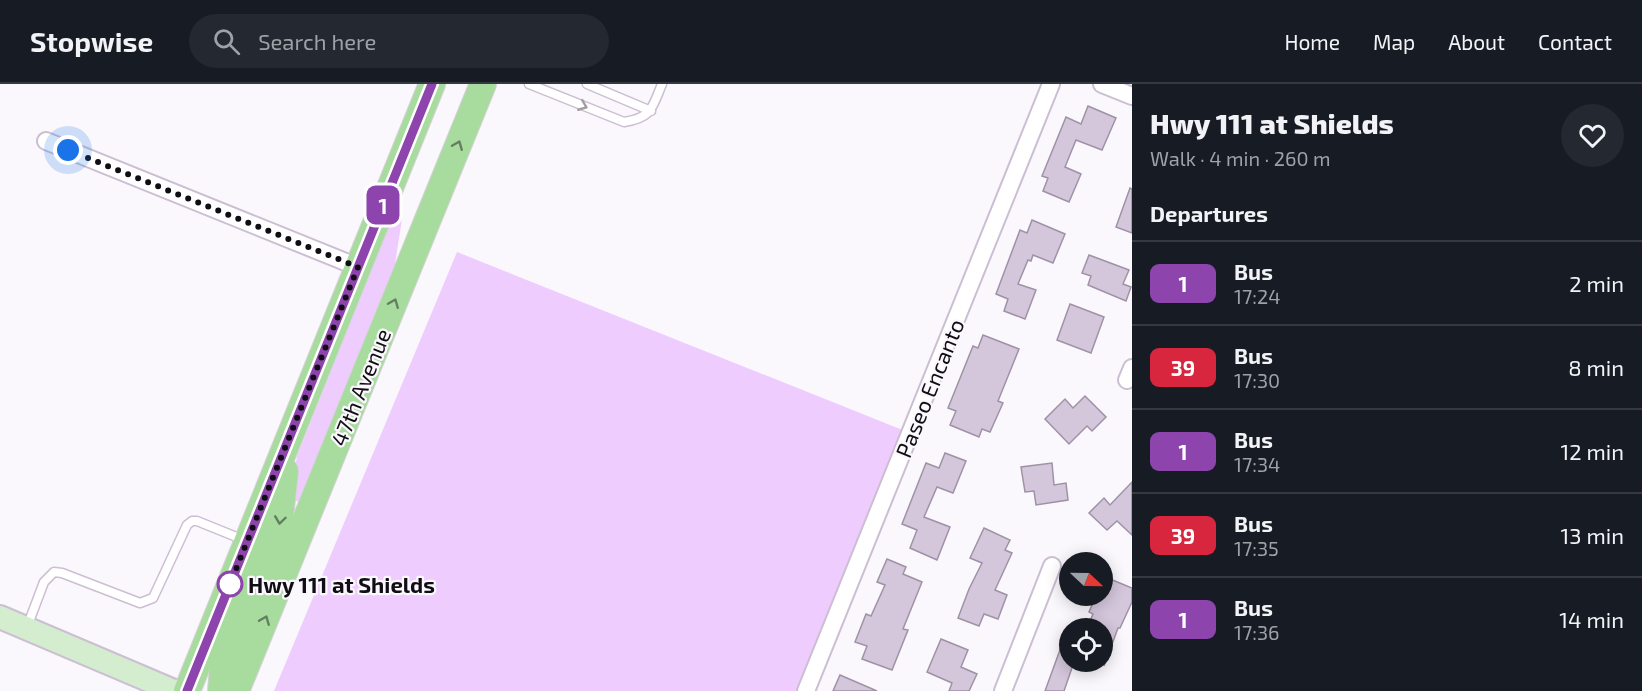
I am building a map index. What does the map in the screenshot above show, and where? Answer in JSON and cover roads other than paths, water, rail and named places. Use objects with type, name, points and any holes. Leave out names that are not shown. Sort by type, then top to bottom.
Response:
[{"type":"main road","name":"47th Avenue","points":[[187,691],[432,84]]},
{"type":"main road","name":"47th Avenue","points":[[237,691],[483,84]]},
{"type":"main road","points":[[221,691],[224,666],[279,527],[288,441]]},
{"type":"street","name":"Paseo Encanto","points":[[806,691],[1051,84]]},
{"type":"street","points":[[1102,84],[1132,96]]},
{"type":"street","points":[[46,141],[358,267]]},
{"type":"street","points":[[1003,691],[1052,566]]},
{"type":"street","points":[[0,617],[174,691]]},
{"type":"lane","points":[[529,84],[624,122],[638,120],[651,111],[662,84]]},
{"type":"lane","points":[[587,84],[651,111]]},
{"type":"lane","points":[[27,627],[44,582],[54,572],[140,603],[153,598],[182,532],[192,521],[247,541]]},
{"type":"place","name":"Hwy 111 at Shields","points":[[230,584]]}]
